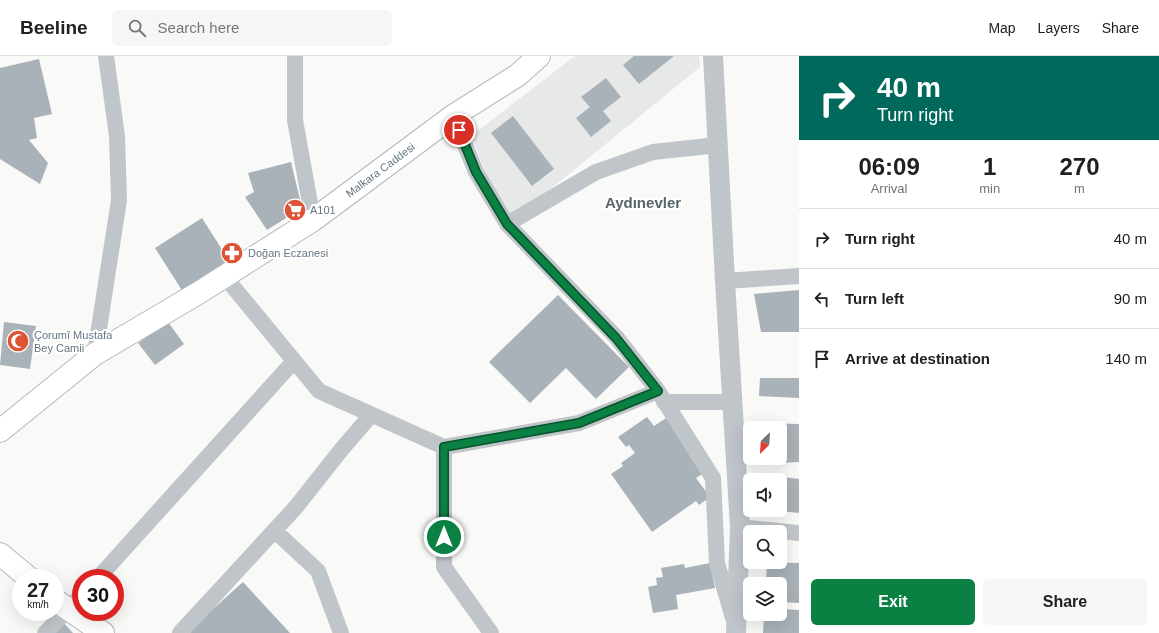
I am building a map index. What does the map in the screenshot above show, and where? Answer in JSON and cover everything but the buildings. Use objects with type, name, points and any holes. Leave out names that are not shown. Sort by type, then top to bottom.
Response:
[{"type":"main road","name":"Malkara Caddesi","points":[[0,431],[95,354],[225,277],[313,220],[520,65],[539,56]]},
{"type":"main road","points":[[0,554],[18,569]]},
{"type":"main road","points":[[68,602],[103,633]]},
{"type":"street","points":[[95,354],[119,200],[117,136],[106,56]]},
{"type":"street","points":[[295,56],[295,120],[313,220]]},
{"type":"street","points":[[713,56],[724,281],[740,527],[736,630]]},
{"type":"street","points":[[453,116],[476,172],[507,224],[616,338],[661,396],[712,478],[718,563],[736,630]]},
{"type":"street","points":[[507,224],[596,172],[653,152],[718,145]]},
{"type":"street","points":[[724,281],[799,276]]},
{"type":"street","points":[[225,277],[319,392],[444,447],[579,423],[661,396],[732,402]]},
{"type":"street","points":[[106,569],[294,361]]},
{"type":"street","points":[[180,633],[275,531],[371,415]]},
{"type":"street","points":[[444,447],[444,567],[490,633]]},
{"type":"street","points":[[740,527],[799,533]]},
{"type":"street","points":[[275,531],[318,571],[341,633]]},
{"type":"street","points":[[45,633],[68,602]]},
{"type":"shaded area","points":[[575,56],[699,56],[700,67],[515,218],[496,198],[471,136]]},
{"type":"place","name":"A101","points":[[295,210]]},
{"type":"place","name":"Doğan Eczanesi","points":[[232,253]]},
{"type":"place","name":"Çorumî Mustafa Bey Camii","points":[[18,341]]},
{"type":"district","name":"Aydınevler","points":[[643,202]]},
{"type":"route","points":[[444,537],[444,447],[579,423],[658,391],[616,338],[555,272],[507,224],[476,172],[459,130]]}]
